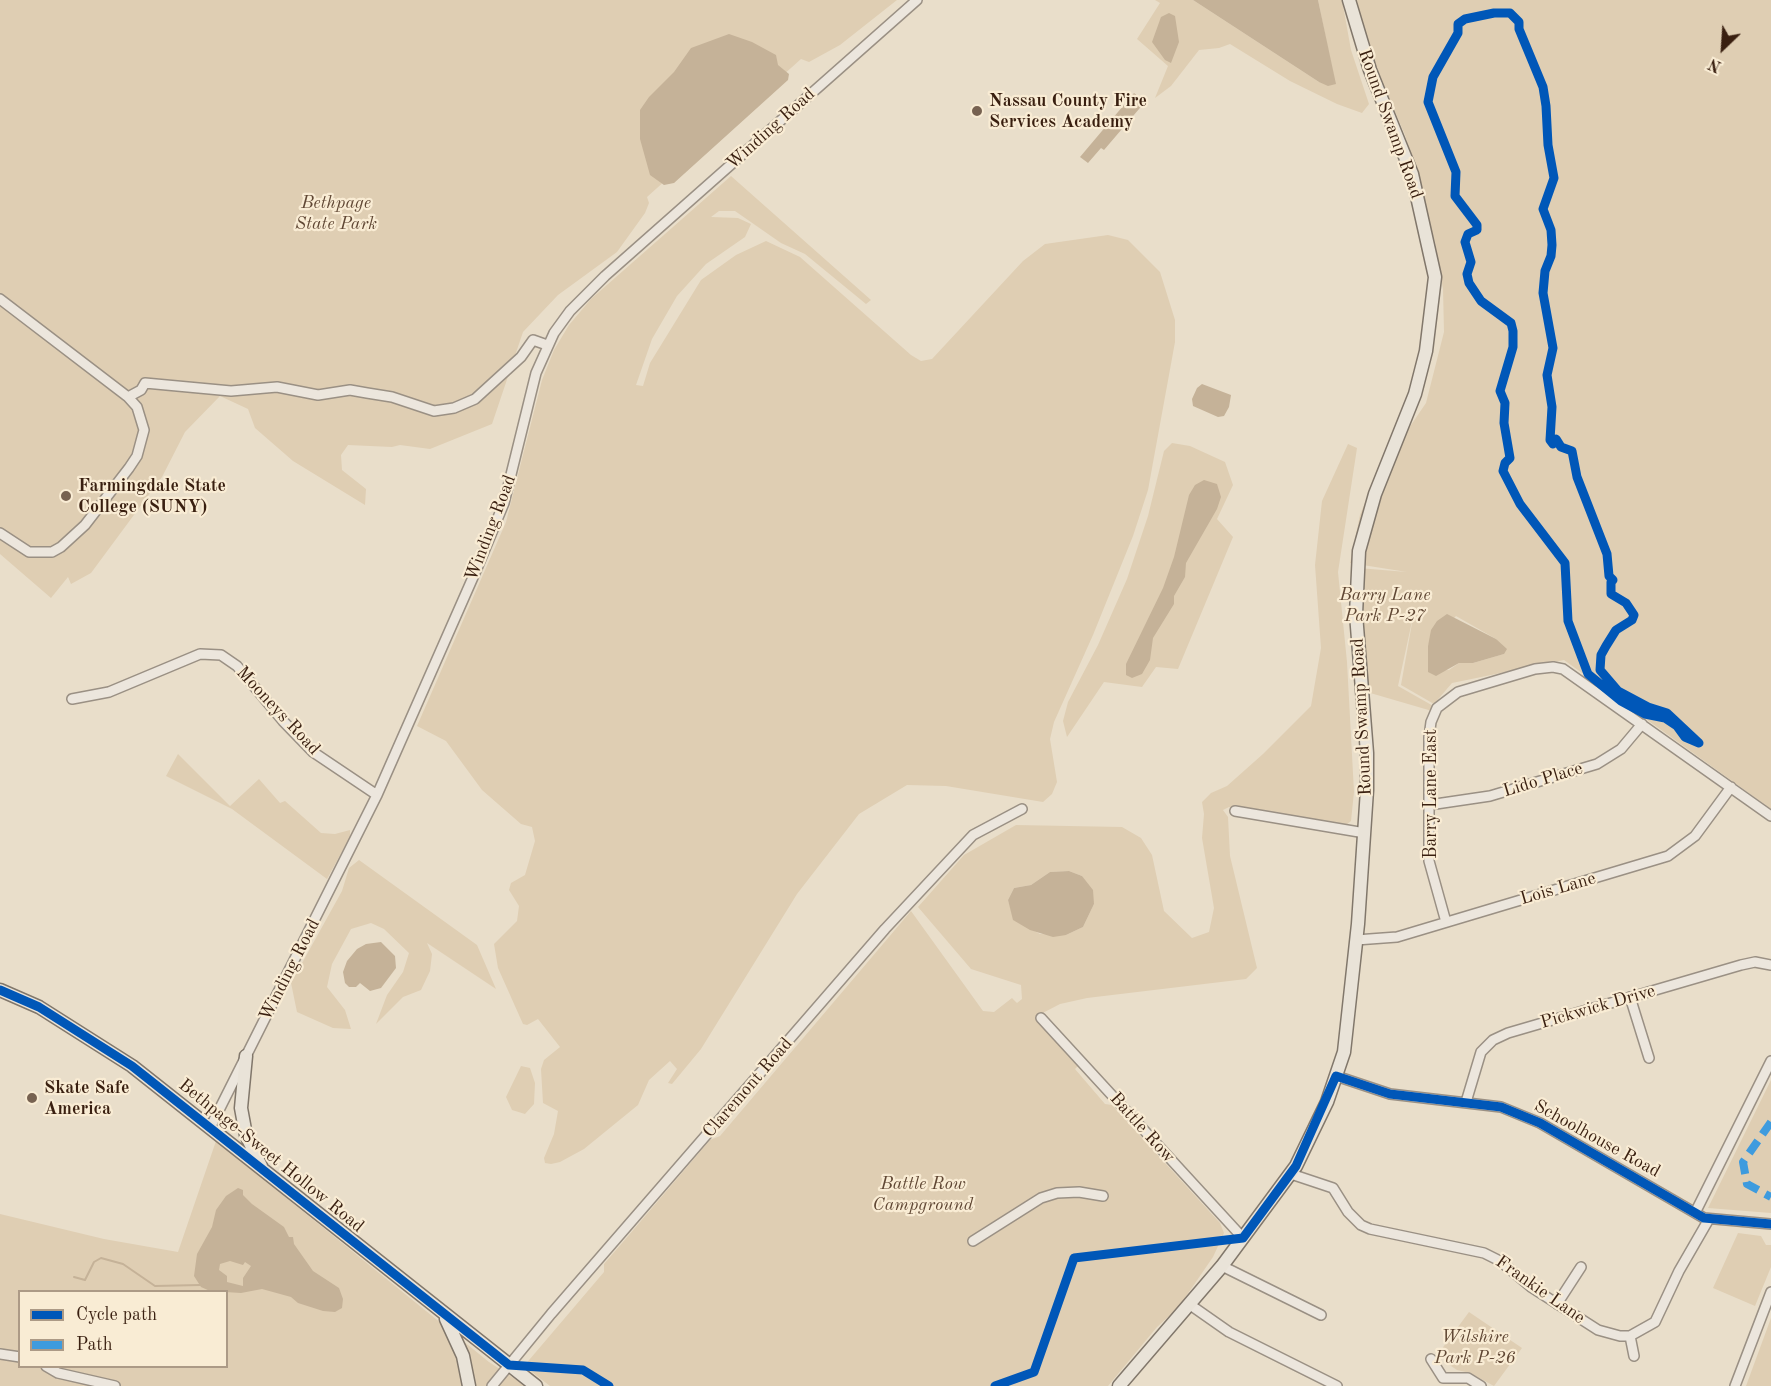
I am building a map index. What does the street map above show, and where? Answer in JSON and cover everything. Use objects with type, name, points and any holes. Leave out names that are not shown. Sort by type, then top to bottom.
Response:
[{"type":"main road","name":"Round Swamp Road","points":[[1119,1386],[1222,1266],[1291,1174],[1314,1130],[1344,1052],[1365,832],[1367,753],[1356,614],[1359,551],[1375,494],[1415,394],[1426,351],[1435,277],[1412,174],[1370,70],[1349,0]]},
{"type":"main road","name":"Bethpage-Sweet Hollow Road","points":[[0,990],[39,1007],[132,1066],[536,1386]]},
{"type":"main road","points":[[246,1056],[241,1108],[246,1135],[263,1170]]},
{"type":"main road","points":[[444,1315],[463,1356],[469,1386]]},
{"type":"street","name":"Winding Road","points":[[210,1128],[376,795],[504,503],[536,373],[547,345],[570,311],[598,282],[917,0]]},
{"type":"street","points":[[0,299],[129,397],[142,418],[144,430],[137,456],[72,539],[52,552],[41,553],[19,547],[0,533]]},
{"type":"street","points":[[129,397],[141,390],[145,383],[231,392],[277,387],[318,395],[350,390],[392,397],[434,411],[454,408],[475,399],[521,357],[533,340],[547,345]]},
{"type":"street","name":"Mooneys Road","points":[[72,699],[109,692],[200,654],[221,655],[237,666],[283,721],[313,752],[376,795]]},
{"type":"street","name":"Barry Lane East","points":[[1446,922],[1429,861],[1431,722],[1443,701],[1458,692],[1543,667],[1563,669],[1642,724]]},
{"type":"street","points":[[1642,724],[1771,816]]},
{"type":"street","name":"Lido Place","points":[[1429,805],[1490,796],[1597,764],[1621,749],[1642,724]]},
{"type":"street","name":"Lois Lane","points":[[1356,940],[1397,937],[1668,856],[1695,836],[1731,787]]},
{"type":"street","name":"Claremont Road","points":[[492,1386],[885,929],[974,835],[1022,809]]},
{"type":"street","points":[[1235,811],[1365,832]]},
{"type":"street","name":"Pickwick Drive","points":[[1466,1102],[1476,1063],[1481,1052],[1493,1040],[1515,1031],[1741,965],[1755,962],[1771,965]]},
{"type":"street","points":[[1630,997],[1649,1058]]},
{"type":"street","name":"Battle Row","points":[[1041,1018],[1243,1238]]},
{"type":"street","points":[[1695,1213],[1771,1061]]},
{"type":"street","name":"Schoolhouse Road","points":[[1336,1076],[1390,1094],[1501,1107],[1540,1123],[1695,1213],[1710,1219],[1769,1224]]},
{"type":"street","name":"Frankie Lane","points":[[1291,1174],[1333,1188],[1348,1212],[1360,1225],[1381,1232],[1484,1252],[1500,1261],[1531,1287],[1598,1330],[1610,1335],[1630,1336]]},
{"type":"street","points":[[973,1241],[1041,1198],[1057,1193],[1078,1192],[1103,1196]]},
{"type":"street","points":[[1634,1356],[1630,1336],[1644,1330],[1661,1314],[1679,1271],[1710,1219]]},
{"type":"street","points":[[1222,1266],[1321,1315]]},
{"type":"street","points":[[1557,1304],[1581,1267]]},
{"type":"street","points":[[1735,1386],[1771,1292]]},
{"type":"street","points":[[1190,1304],[1229,1332],[1337,1386]]},
{"type":"street","points":[[0,1354],[18,1357]]},
{"type":"street","points":[[1431,1359],[1443,1378]]},
{"type":"street","points":[[49,1368],[58,1373],[115,1386]]},
{"type":"street","points":[[1435,1386],[1443,1378],[1468,1378],[1482,1386]]},
{"type":"green space","name":"Bethpage State Park","points":[[0,0],[897,0],[840,45],[809,62],[801,59],[647,197],[649,203],[645,213],[617,252],[558,295],[523,332],[492,424],[430,449],[400,445],[392,447],[348,445],[341,455],[342,470],[366,489],[365,505],[293,461],[255,428],[248,409],[220,396],[185,432],[162,477],[91,573],[71,584],[68,577],[51,598],[0,554]]},
{"type":"green space","points":[[1155,0],[1193,0],[1319,82],[1335,83],[1318,0],[1342,0],[1351,50],[1369,104],[1362,113],[1337,104],[1290,81],[1230,44],[1219,48],[1199,50],[1171,86],[1155,98],[1168,66],[1137,39],[1160,3]]},
{"type":"green space","name":"Barry Lane Park P-27","points":[[1357,0],[1771,0],[1771,809],[1564,660],[1452,683],[1434,704],[1401,685],[1414,612],[1398,686],[1435,707],[1432,711],[1360,690],[1358,568],[1407,572],[1350,563],[1360,515],[1375,478],[1426,403],[1444,332],[1443,289],[1435,242],[1405,135],[1363,30]],"holes":[[[1456,616],[1496,639],[1504,654],[1473,663],[1459,663],[1449,670],[1428,671],[1428,645]]]},
{"type":"green space","points":[[731,176],[871,300],[866,304],[805,254],[781,243],[735,211],[719,211],[711,217],[738,218],[751,224],[745,237],[706,264],[677,296],[652,339],[636,385],[643,386],[650,363],[701,280],[736,255],[766,241],[800,257],[911,355],[921,361],[932,359],[1023,261],[1045,244],[1108,235],[1128,240],[1160,272],[1175,320],[1175,342],[1148,490],[1133,536],[1093,635],[1054,722],[1050,739],[1057,782],[1052,794],[1043,802],[946,786],[907,785],[859,814],[797,894],[701,1049],[672,1084],[668,1083],[677,1069],[670,1061],[649,1080],[638,1105],[584,1149],[560,1162],[545,1163],[544,1158],[554,1134],[558,1111],[543,1103],[541,1069],[544,1060],[560,1047],[538,1019],[527,1025],[523,1024],[498,968],[494,944],[517,921],[519,906],[509,890],[511,883],[525,875],[535,841],[532,827],[521,824],[482,790],[446,741],[417,726],[506,522],[542,380],[554,350],[569,325],[591,299]]},
{"type":"green space","points":[[1172,443],[1190,446],[1225,462],[1233,485],[1217,519],[1233,537],[1178,669],[1156,667],[1142,687],[1104,682],[1067,737],[1063,721],[1068,702],[1098,645],[1127,579],[1148,516],[1164,451]]},
{"type":"green space","name":"Battle Row Campground","points":[[1348,444],[1357,448],[1338,572],[1347,662],[1354,792],[1351,821],[1346,825],[1229,807],[1223,810],[1228,817],[1230,856],[1257,968],[1246,979],[1087,998],[1060,1004],[1035,1017],[1078,1066],[1075,1069],[1105,1104],[1112,1105],[1220,1223],[1224,1233],[1213,1257],[1178,1308],[1157,1327],[1108,1386],[550,1386],[524,1366],[604,1272],[604,1264],[710,1140],[720,1136],[911,911],[983,1011],[994,1012],[1012,998],[1017,1003],[1022,999],[1021,985],[971,969],[918,907],[964,855],[1016,825],[1122,827],[1141,838],[1152,855],[1164,911],[1192,938],[1209,932],[1214,908],[1202,838],[1204,814],[1202,802],[1211,793],[1227,786],[1311,706],[1321,648],[1315,565],[1322,501]],"holes":[[[1069,871],[1082,876],[1094,904],[1083,927],[1066,935],[1040,934],[1014,920],[1008,900],[1014,888],[1031,885],[1050,872]]]},
{"type":"green space","points":[[178,754],[230,806],[259,779],[280,803],[285,801],[321,833],[335,834],[350,830],[350,837],[327,879],[232,809],[166,776]]},
{"type":"green space","points":[[359,860],[477,945],[496,989],[427,943],[432,954],[430,971],[421,990],[403,997],[376,1024],[387,995],[403,972],[409,953],[384,929],[371,923],[351,929],[332,964],[327,987],[345,1010],[351,1029],[333,1028],[297,1012],[291,983],[342,891],[349,868]]},
{"type":"green space","points":[[521,1066],[530,1068],[535,1083],[534,1104],[525,1114],[512,1110],[506,1097]]},
{"type":"green space","points":[[1771,1080],[1771,1213],[1708,1208]]},
{"type":"green space","points":[[216,1141],[489,1362],[526,1386],[0,1386],[0,1214],[104,1239],[178,1252]]},
{"type":"green space","points":[[1738,1233],[1761,1236],[1766,1245],[1771,1245],[1771,1267],[1755,1306],[1713,1288]]},
{"type":"green space","name":"Wilshire Park P-26","points":[[1469,1312],[1522,1348],[1494,1386],[1451,1366],[1441,1350]]},
{"type":"green space","points":[[1771,1318],[1771,1386],[1746,1386]]},
{"type":"shaded area","points":[[1193,0],[1318,0],[1336,84],[1328,86],[1319,82]]},
{"type":"shaded area","points":[[1169,13],[1175,16],[1179,42],[1171,63],[1165,60],[1152,42],[1161,17]]},
{"type":"shaded area","points":[[729,34],[752,42],[776,55],[778,65],[789,74],[788,80],[674,183],[664,185],[650,175],[640,139],[640,110],[649,97],[674,72],[691,48]]},
{"type":"shaded area","points":[[1134,93],[1145,102],[1104,150],[1101,148],[1088,163],[1080,157]]},
{"type":"shaded area","points":[[1202,384],[1231,395],[1229,407],[1224,416],[1218,417],[1193,406],[1192,399],[1197,388]]},
{"type":"shaded area","points":[[1204,480],[1217,484],[1221,497],[1217,509],[1186,563],[1185,577],[1174,596],[1174,604],[1153,638],[1150,660],[1142,674],[1132,678],[1126,675],[1126,664],[1163,588],[1174,557],[1189,495],[1195,485]]},
{"type":"shaded area","points":[[1447,614],[1496,639],[1507,649],[1504,654],[1473,663],[1459,663],[1436,676],[1428,672],[1428,646],[1431,630],[1437,621]]},
{"type":"shaded area","points":[[1069,871],[1082,876],[1093,890],[1094,904],[1083,927],[1066,935],[1053,937],[1030,930],[1013,920],[1008,900],[1014,888],[1031,885],[1050,872]]},
{"type":"shaded area","points":[[381,942],[395,956],[396,968],[381,988],[370,991],[360,983],[356,987],[349,987],[345,983],[343,972],[347,961],[357,949],[366,944]]},
{"type":"shaded area","points":[[238,1188],[243,1190],[243,1195],[252,1204],[284,1227],[289,1237],[293,1237],[294,1244],[313,1271],[339,1288],[343,1299],[342,1308],[335,1312],[323,1311],[298,1303],[291,1297],[262,1289],[241,1293],[228,1292],[228,1290],[208,1290],[201,1287],[194,1276],[197,1254],[212,1227],[216,1210],[226,1196]],"holes":[[[230,1261],[243,1265],[245,1262],[251,1266],[243,1278],[243,1286],[227,1282],[227,1276],[219,1270],[220,1264]]]},
{"type":"waterway","points":[[74,1277],[85,1280],[94,1262],[101,1258],[123,1264],[155,1286],[200,1285]]},
{"type":"marked path","points":[[1771,1122],[1743,1162],[1747,1184],[1771,1197]]},
{"type":"cycle path","points":[[1494,13],[1510,13],[1519,22],[1519,29],[1543,87],[1546,106],[1548,145],[1554,178],[1543,209],[1551,230],[1552,245],[1551,256],[1545,271],[1543,293],[1553,348],[1547,375],[1552,407],[1550,440],[1553,444],[1556,439],[1561,447],[1572,451],[1577,477],[1607,554],[1609,576],[1613,580],[1611,594],[1626,603],[1634,615],[1632,620],[1616,630],[1606,646],[1601,655],[1600,670],[1618,691],[1648,707],[1667,713],[1699,743],[1685,737],[1677,726],[1665,718],[1645,714],[1621,701],[1588,674],[1568,621],[1565,563],[1520,504],[1503,471],[1505,463],[1510,458],[1504,423],[1505,403],[1500,391],[1513,347],[1513,331],[1511,323],[1481,301],[1469,283],[1467,274],[1471,262],[1465,242],[1468,234],[1477,230],[1477,225],[1455,196],[1456,172],[1428,102],[1433,77],[1458,33],[1458,24],[1465,19],[1494,13]]},
{"type":"cycle path","points":[[0,990],[39,1007],[132,1066],[509,1365],[583,1370],[609,1386]]},
{"type":"cycle path","points":[[995,1386],[1034,1372],[1074,1258],[1243,1238],[1296,1166],[1336,1076],[1390,1094],[1501,1107],[1540,1123],[1704,1218],[1771,1224]]},
{"type":"place","name":"Nassau County Fire Services Academy","points":[[977,111]]},
{"type":"place","name":"Farmingdale State College (SUNY)","points":[[66,496]]},
{"type":"place","name":"Skate Safe America","points":[[32,1098]]}]
